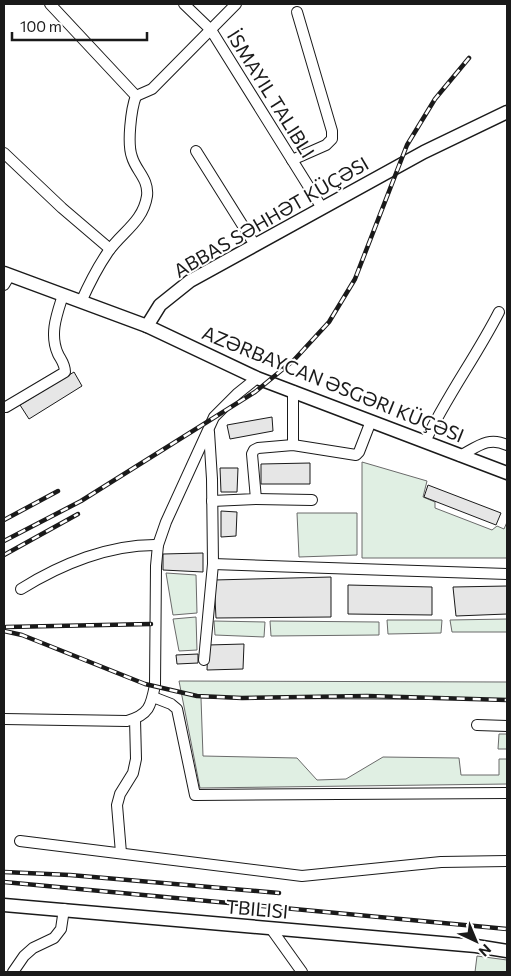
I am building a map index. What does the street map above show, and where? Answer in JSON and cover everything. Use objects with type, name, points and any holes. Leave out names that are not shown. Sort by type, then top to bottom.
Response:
[{"type":"main road","name":"ABBAS SƏHHƏT KÜÇƏSI","points":[[146,326],[160,305],[190,281],[424,152],[507,112]]},
{"type":"main road","points":[[6,278],[63,295],[146,326]]},
{"type":"main road","name":"AZƏRBAYCAN ƏSGƏRI KÜÇƏSI","points":[[146,326],[257,378],[507,473]]},
{"type":"main road","name":"TBILISI","points":[[4,905],[64,909],[272,930],[476,946],[507,951]]},
{"type":"street","points":[[50,4],[136,96]]},
{"type":"street","points":[[184,4],[211,30],[322,208]]},
{"type":"street","points":[[136,96],[152,89],[236,4]]},
{"type":"street","points":[[292,160],[326,146],[332,139],[332,131],[297,12]]},
{"type":"street","points":[[81,302],[92,278],[110,249],[136,223],[147,196],[147,185],[132,158],[130,139],[136,96]]},
{"type":"street","points":[[196,151],[255,245]]},
{"type":"street","points":[[4,153],[62,208],[110,249]]},
{"type":"street","points":[[6,407],[65,372],[65,366],[58,354],[54,341],[55,320],[63,295]]},
{"type":"street","points":[[425,442],[436,419],[485,340],[499,312]]},
{"type":"street","points":[[4,719],[127,721],[139,718],[146,712],[153,697],[155,676],[156,566],[158,545],[166,522],[214,417],[237,394],[257,378]]},
{"type":"street","points":[[293,391],[293,445]]},
{"type":"street","points":[[256,499],[252,454],[254,450],[293,445],[356,455],[359,452],[371,421]]},
{"type":"street","points":[[204,660],[213,564],[209,429]]},
{"type":"street","points":[[460,456],[489,441],[497,440],[507,445]]},
{"type":"street","points":[[212,500],[312,500]]},
{"type":"street","points":[[21,589],[44,575],[110,550],[138,545],[158,545]]},
{"type":"street","points":[[213,564],[507,574]]},
{"type":"street","points":[[153,697],[172,704],[177,709],[195,795],[507,793]]},
{"type":"street","points":[[121,853],[117,805],[120,794],[133,773],[136,759],[135,719]]},
{"type":"street","points":[[477,725],[507,726]]},
{"type":"street","points":[[20,841],[302,876],[441,862],[507,861]]},
{"type":"street","points":[[13,972],[24,956],[33,948],[54,938],[61,929],[64,909]]},
{"type":"street","points":[[272,930],[302,972]]},
{"type":"green space","points":[[362,462],[427,481],[423,497],[435,502],[435,508],[492,530],[497,526],[504,529],[507,522],[507,558],[362,558]]},
{"type":"green space","points":[[297,513],[357,513],[357,555],[299,557]]},
{"type":"green space","points":[[166,573],[196,575],[197,613],[173,615]]},
{"type":"green space","points":[[196,617],[197,650],[179,651],[173,619]]},
{"type":"green space","points":[[507,619],[507,632],[452,632],[450,620]]},
{"type":"green space","points":[[387,620],[442,620],[441,633],[388,634]]},
{"type":"green space","points":[[214,621],[265,622],[264,637],[215,635]]},
{"type":"green space","points":[[270,621],[379,622],[379,635],[271,636]]},
{"type":"green space","points":[[179,681],[507,682],[507,700],[201,698],[203,756],[297,758],[317,780],[346,779],[383,757],[459,758],[461,775],[499,775],[499,759],[507,759],[507,784],[200,788]]},
{"type":"green space","points":[[499,734],[507,734],[507,749],[498,749]]},
{"type":"green space","points":[[477,956],[507,960],[507,972],[475,972]]},
{"type":"building","points":[[74,372],[82,386],[29,419],[20,405]]},
{"type":"building","points":[[272,417],[273,431],[230,439],[227,425]]},
{"type":"building","points":[[310,463],[310,484],[261,484],[261,464]]},
{"type":"building","points":[[220,468],[238,468],[237,492],[221,492]]},
{"type":"building","points":[[428,485],[501,513],[496,525],[424,497]]},
{"type":"building","points":[[221,511],[237,512],[236,536],[221,537]]},
{"type":"building","points":[[203,553],[203,572],[163,570],[163,554]]},
{"type":"building","points":[[331,577],[331,617],[216,618],[214,580]]},
{"type":"building","points":[[348,585],[432,587],[432,615],[348,614]]},
{"type":"building","points":[[507,586],[507,614],[456,616],[453,587]]},
{"type":"building","points":[[244,644],[243,669],[207,670],[208,645]]},
{"type":"building","points":[[198,654],[198,663],[177,664],[176,655]]},
{"type":"railway","points":[[4,541],[81,501],[255,392],[294,360],[329,322],[355,279],[407,145],[435,99],[469,58]]},
{"type":"railway","points":[[4,520],[58,491]]},
{"type":"railway","points":[[4,555],[78,514]]},
{"type":"railway","points":[[6,627],[151,624]]},
{"type":"railway","points":[[4,631],[22,635],[145,684],[197,696],[242,698],[367,696],[507,700]]},
{"type":"railway","points":[[4,872],[70,875],[279,893]]},
{"type":"railway","points":[[4,882],[507,929]]}]
